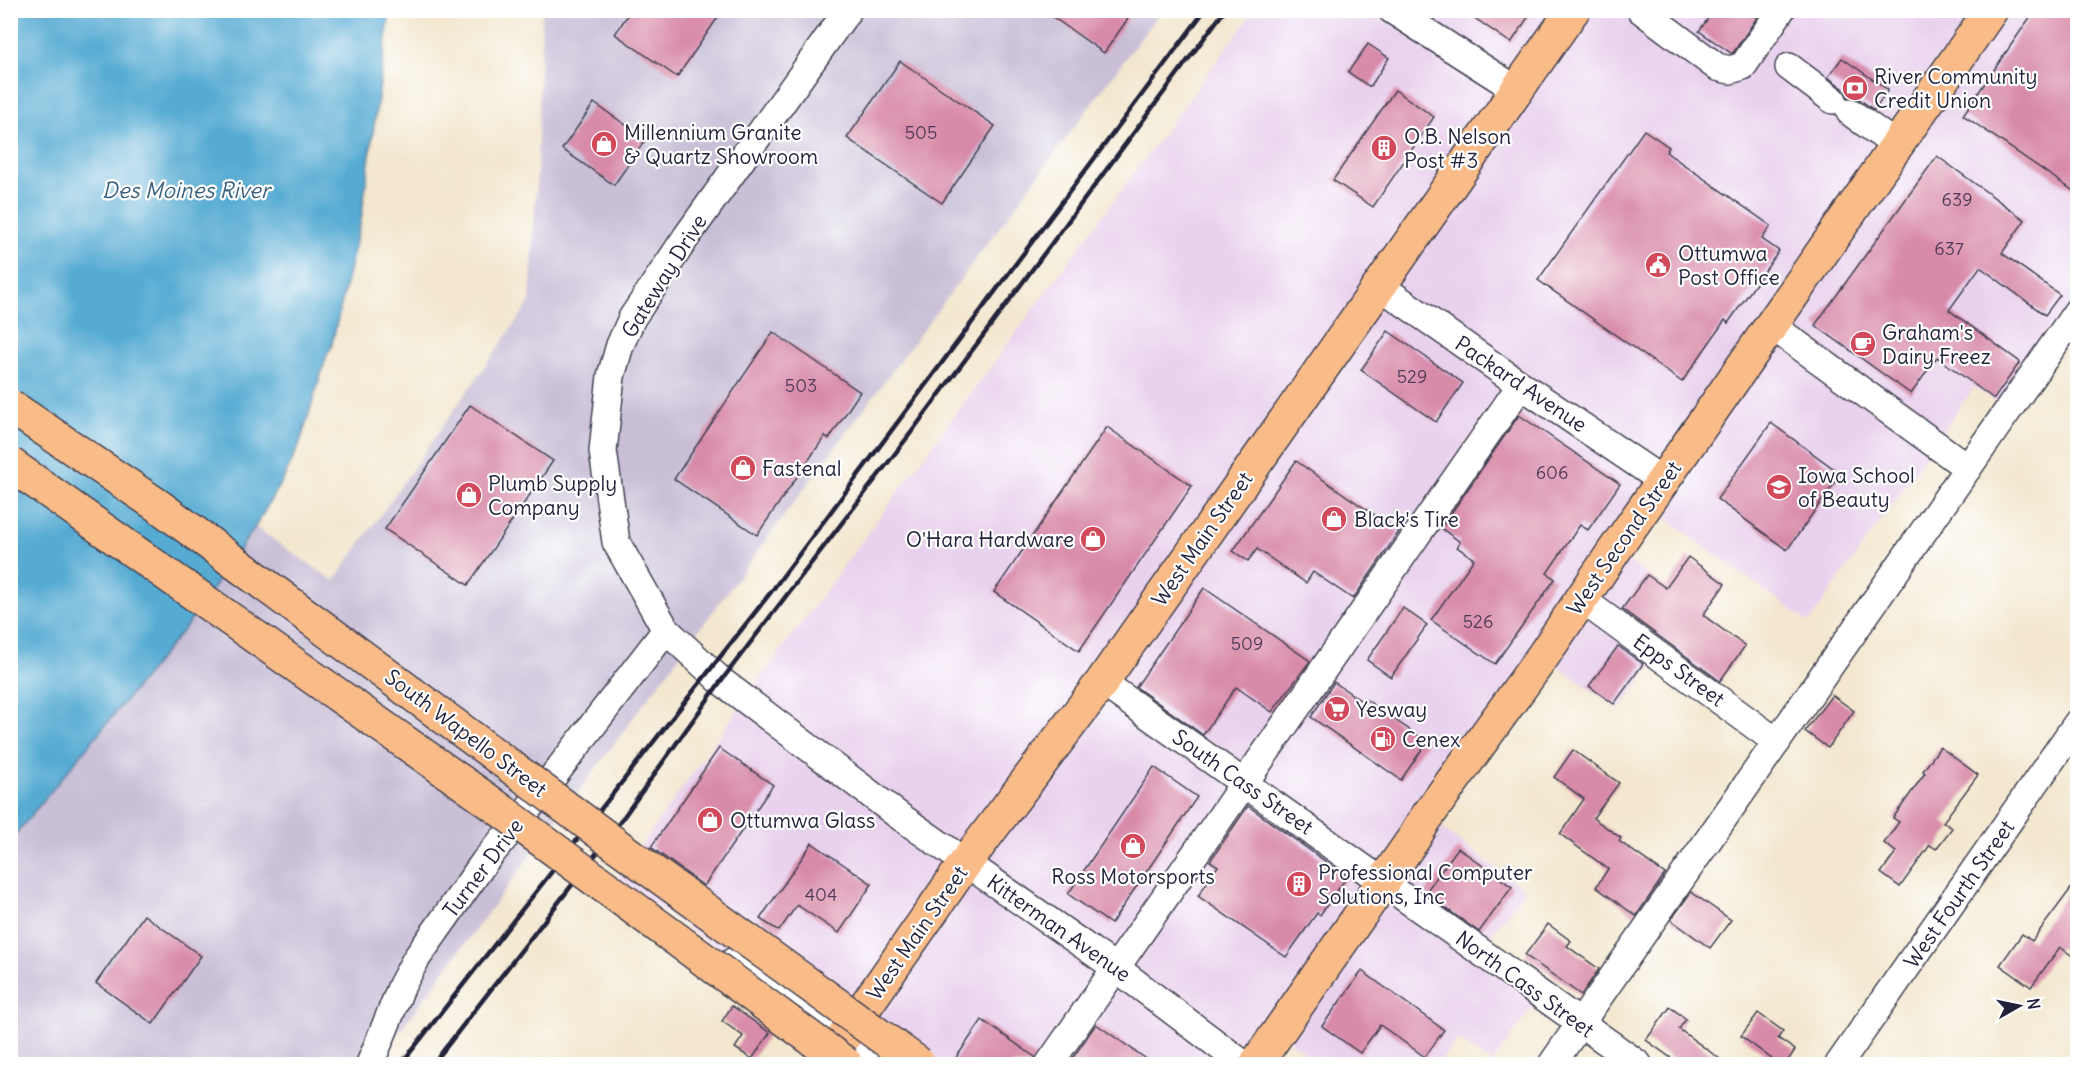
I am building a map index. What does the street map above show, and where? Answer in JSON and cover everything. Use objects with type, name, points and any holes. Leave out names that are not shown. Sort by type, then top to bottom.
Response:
[{"type":"main road","name":"West Main Street","points":[[838,1056],[966,862],[1102,682],[1573,10]]},
{"type":"main road","name":"West Second Street","points":[[1256,1065],[1991,10]]},
{"type":"main road","name":"South Wapello Street","points":[[10,406],[160,507],[653,872],[920,1065]]},
{"type":"main road","name":"South Wapello Street","points":[[10,464],[487,800],[838,1056]]},
{"type":"street","name":"Gateway Drive","points":[[815,752],[721,681],[666,630],[616,542],[603,451],[611,375],[620,345],[632,318],[687,236],[848,10]]},
{"type":"street","points":[[1392,10],[1517,90]]},
{"type":"street","points":[[1641,10],[1718,67],[1730,70],[1743,66],[1781,10]]},
{"type":"street","points":[[1789,67],[1897,146]]},
{"type":"street","name":"Packard Avenue","points":[[1380,286],[1521,385],[1664,481]]},
{"type":"street","points":[[1552,1065],[2078,310]]},
{"type":"street","points":[[1772,326],[1968,468]]},
{"type":"street","points":[[1049,1065],[1521,385]]},
{"type":"street","name":"Epps Street","points":[[1581,599],[1777,742]]},
{"type":"street","name":"Turner Drive","points":[[370,1065],[402,985],[416,958],[486,861],[666,630]]},
{"type":"street","name":"South Cass Street","points":[[1102,682],[1384,882]]},
{"type":"street","name":"West Fourth Street","points":[[1839,1065],[2078,722]]},
{"type":"street","name":"Kitterman Avenue","points":[[815,752],[898,815],[1116,968],[1243,1065]]},
{"type":"street","name":"South Wapello Street","points":[[618,878],[838,1056],[876,1065]]},
{"type":"street","name":"North Cass Street","points":[[1384,882],[1638,1065]]},
{"type":"shaded area","points":[[542,11],[1161,11],[375,1064],[11,1064],[11,840],[188,624],[255,527],[334,581],[530,302]]},
{"type":"shaded area","points":[[1254,11],[2077,11],[2077,310],[2008,410],[1974,387],[1809,623],[1648,505],[1614,551],[1745,646],[1715,688],[1663,650],[1619,710],[1543,656],[1427,818],[1525,889],[1480,951],[1541,995],[1492,1063],[1457,1039],[1439,1064],[1322,1064],[1278,1033],[1256,1064],[876,1064],[618,878],[762,676]]},
{"type":"water","name":"Des Moines River","points":[[11,11],[390,11],[361,220],[331,348],[300,443],[286,474],[255,527],[188,624],[11,840]]},
{"type":"building","points":[[631,10],[723,10],[677,77],[615,34]]},
{"type":"building","points":[[1043,10],[1134,10],[1104,53]]},
{"type":"building","points":[[1463,10],[1533,10],[1511,43]]},
{"type":"building","points":[[1714,10],[1762,10],[1731,53],[1699,31]]},
{"type":"building","points":[[2035,10],[2078,10],[2078,194],[1963,115]]},
{"type":"building","points":[[1368,44],[1389,58],[1370,87],[1348,72]]},
{"type":"building","name":"River Community Credit Union","points":[[1842,58],[1888,90],[1874,110],[1859,99],[1848,97],[1843,88],[1828,77]]},
{"type":"building","points":[[900,61],[995,126],[942,203],[847,138]]},
{"type":"building","name":"O.B. Nelson Post #3","points":[[1395,90],[1434,117],[1373,207],[1333,180]]},
{"type":"building","name":"Millennium Granite & Quartz Showroom","points":[[594,103],[646,139],[614,185],[562,149]]},
{"type":"building","name":"Ottumwa Post Office","points":[[1644,130],[1669,147],[1666,152],[1771,226],[1762,239],[1779,251],[1728,323],[1725,320],[1682,382],[1538,280]]},
{"type":"building","points":[[1937,156],[2025,220],[2002,253],[2060,295],[2045,315],[1980,267],[1949,310],[2020,362],[1994,399],[1937,357],[1911,394],[1815,325]]},
{"type":"building","points":[[1388,331],[1463,383],[1436,422],[1361,370]]},
{"type":"building","points":[[773,332],[860,392],[829,439],[825,436],[757,535],[674,479]]},
{"type":"building","name":"Plumb Supply Company","points":[[470,405],[553,461],[468,585],[385,529]]},
{"type":"building","points":[[1519,415],[1620,484],[1588,530],[1580,525],[1547,573],[1555,579],[1495,664],[1431,620],[1474,559],[1457,547],[1460,542],[1441,528]]},
{"type":"building","name":"Iowa School of Beauty","points":[[1771,423],[1841,474],[1787,550],[1717,499]]},
{"type":"building","name":"O'Hara Hardware","points":[[1107,427],[1192,486],[1079,651],[994,592]]},
{"type":"building","name":"Black's Tire","points":[[1296,461],[1399,532],[1353,599],[1313,572],[1306,583],[1257,549],[1248,561],[1233,551]]},
{"type":"building","points":[[1688,557],[1725,584],[1703,615],[1745,646],[1720,681],[1622,609],[1647,575],[1666,588]]},
{"type":"building","points":[[1204,588],[1310,661],[1272,712],[1236,687],[1203,735],[1136,687]]},
{"type":"building","points":[[1403,608],[1427,625],[1391,677],[1367,660]]},
{"type":"building","points":[[1618,646],[1643,664],[1614,704],[1589,686]]},
{"type":"building","name":"Cenex","points":[[1334,682],[1363,702],[1365,699],[1427,742],[1401,780],[1311,717]]},
{"type":"building","points":[[1832,695],[1854,711],[1828,748],[1805,731]]},
{"type":"building","points":[[1940,747],[1978,775],[1943,822],[1952,828],[1936,849],[1930,845],[1900,887],[1881,873],[1896,852],[1884,843],[1899,822],[1893,818],[1925,773],[1923,771]]},
{"type":"building","name":"Ottumwa Glass","points":[[719,748],[773,785],[704,886],[651,847]]},
{"type":"building","points":[[1573,750],[1619,783],[1593,818],[1621,838],[1619,841],[1665,874],[1636,916],[1596,887],[1608,869],[1560,834],[1584,799],[1554,777]]},
{"type":"building","name":"Ross Motorsports","points":[[1154,767],[1197,797],[1111,924],[1068,894]]},
{"type":"building","points":[[1248,806],[1347,877],[1320,915],[1317,913],[1286,957],[1198,896],[1218,866],[1210,861]]},
{"type":"building","points":[[812,843],[872,884],[839,933],[797,905],[779,931],[760,919]]},
{"type":"building","points":[[1458,848],[1512,887],[1479,932],[1425,893]]},
{"type":"building","points":[[2078,879],[2078,960],[2060,947],[2031,987],[2000,965],[2022,934],[2032,941]]},
{"type":"building","points":[[1691,892],[1731,920],[1710,948],[1671,920]]},
{"type":"building","points":[[144,915],[201,956],[153,1024],[96,983]]},
{"type":"building","points":[[1548,924],[1571,941],[1567,946],[1599,969],[1581,995],[1525,955]]},
{"type":"building","points":[[1362,971],[1444,1030],[1425,1057],[1380,1025],[1360,1053],[1322,1026]]},
{"type":"building","points":[[732,1006],[770,1033],[752,1059],[735,1048],[743,1036],[722,1021]]},
{"type":"building","points":[[1670,1007],[1686,1019],[1679,1029],[1728,1065],[1681,1065],[1646,1040]]},
{"type":"building","points":[[1758,1013],[1783,1031],[1778,1038],[1795,1050],[1785,1065],[1780,1065],[1741,1036]]},
{"type":"building","points":[[982,1020],[1035,1057],[1034,1065],[951,1065]]},
{"type":"building","points":[[1096,1024],[1155,1065],[1068,1065]]},
{"type":"railway","points":[[401,1064],[771,592],[1205,10]]},
{"type":"railway","points":[[433,1064],[610,836],[721,681],[910,434],[1225,10]]},
{"type":"place","name":"River Community Credit Union","points":[[1855,88]]},
{"type":"place","name":"Millennium Granite & Quartz Showroom","points":[[604,144]]},
{"type":"place","name":"O.B. Nelson Post #3","points":[[1384,148]]},
{"type":"place","name":"Ottumwa Post Office","points":[[1658,265]]},
{"type":"place","name":"Graham's Dairy Freez","points":[[1863,344]]},
{"type":"place","name":"Fastenal","points":[[743,468]]},
{"type":"place","name":"Iowa School of Beauty","points":[[1779,487]]},
{"type":"place","name":"Plumb Supply Company","points":[[469,495]]},
{"type":"place","name":"Black's Tire","points":[[1334,519]]},
{"type":"place","name":"O'Hara Hardware","points":[[1093,539]]},
{"type":"place","name":"Yesway","points":[[1337,709]]},
{"type":"place","name":"Cenex","points":[[1383,739]]},
{"type":"place","name":"Ottumwa Glass","points":[[710,820]]},
{"type":"place","name":"Ross Motorsports","points":[[1133,846]]},
{"type":"place","name":"Professional Computer Solutions, Inc","points":[[1299,884]]}]
